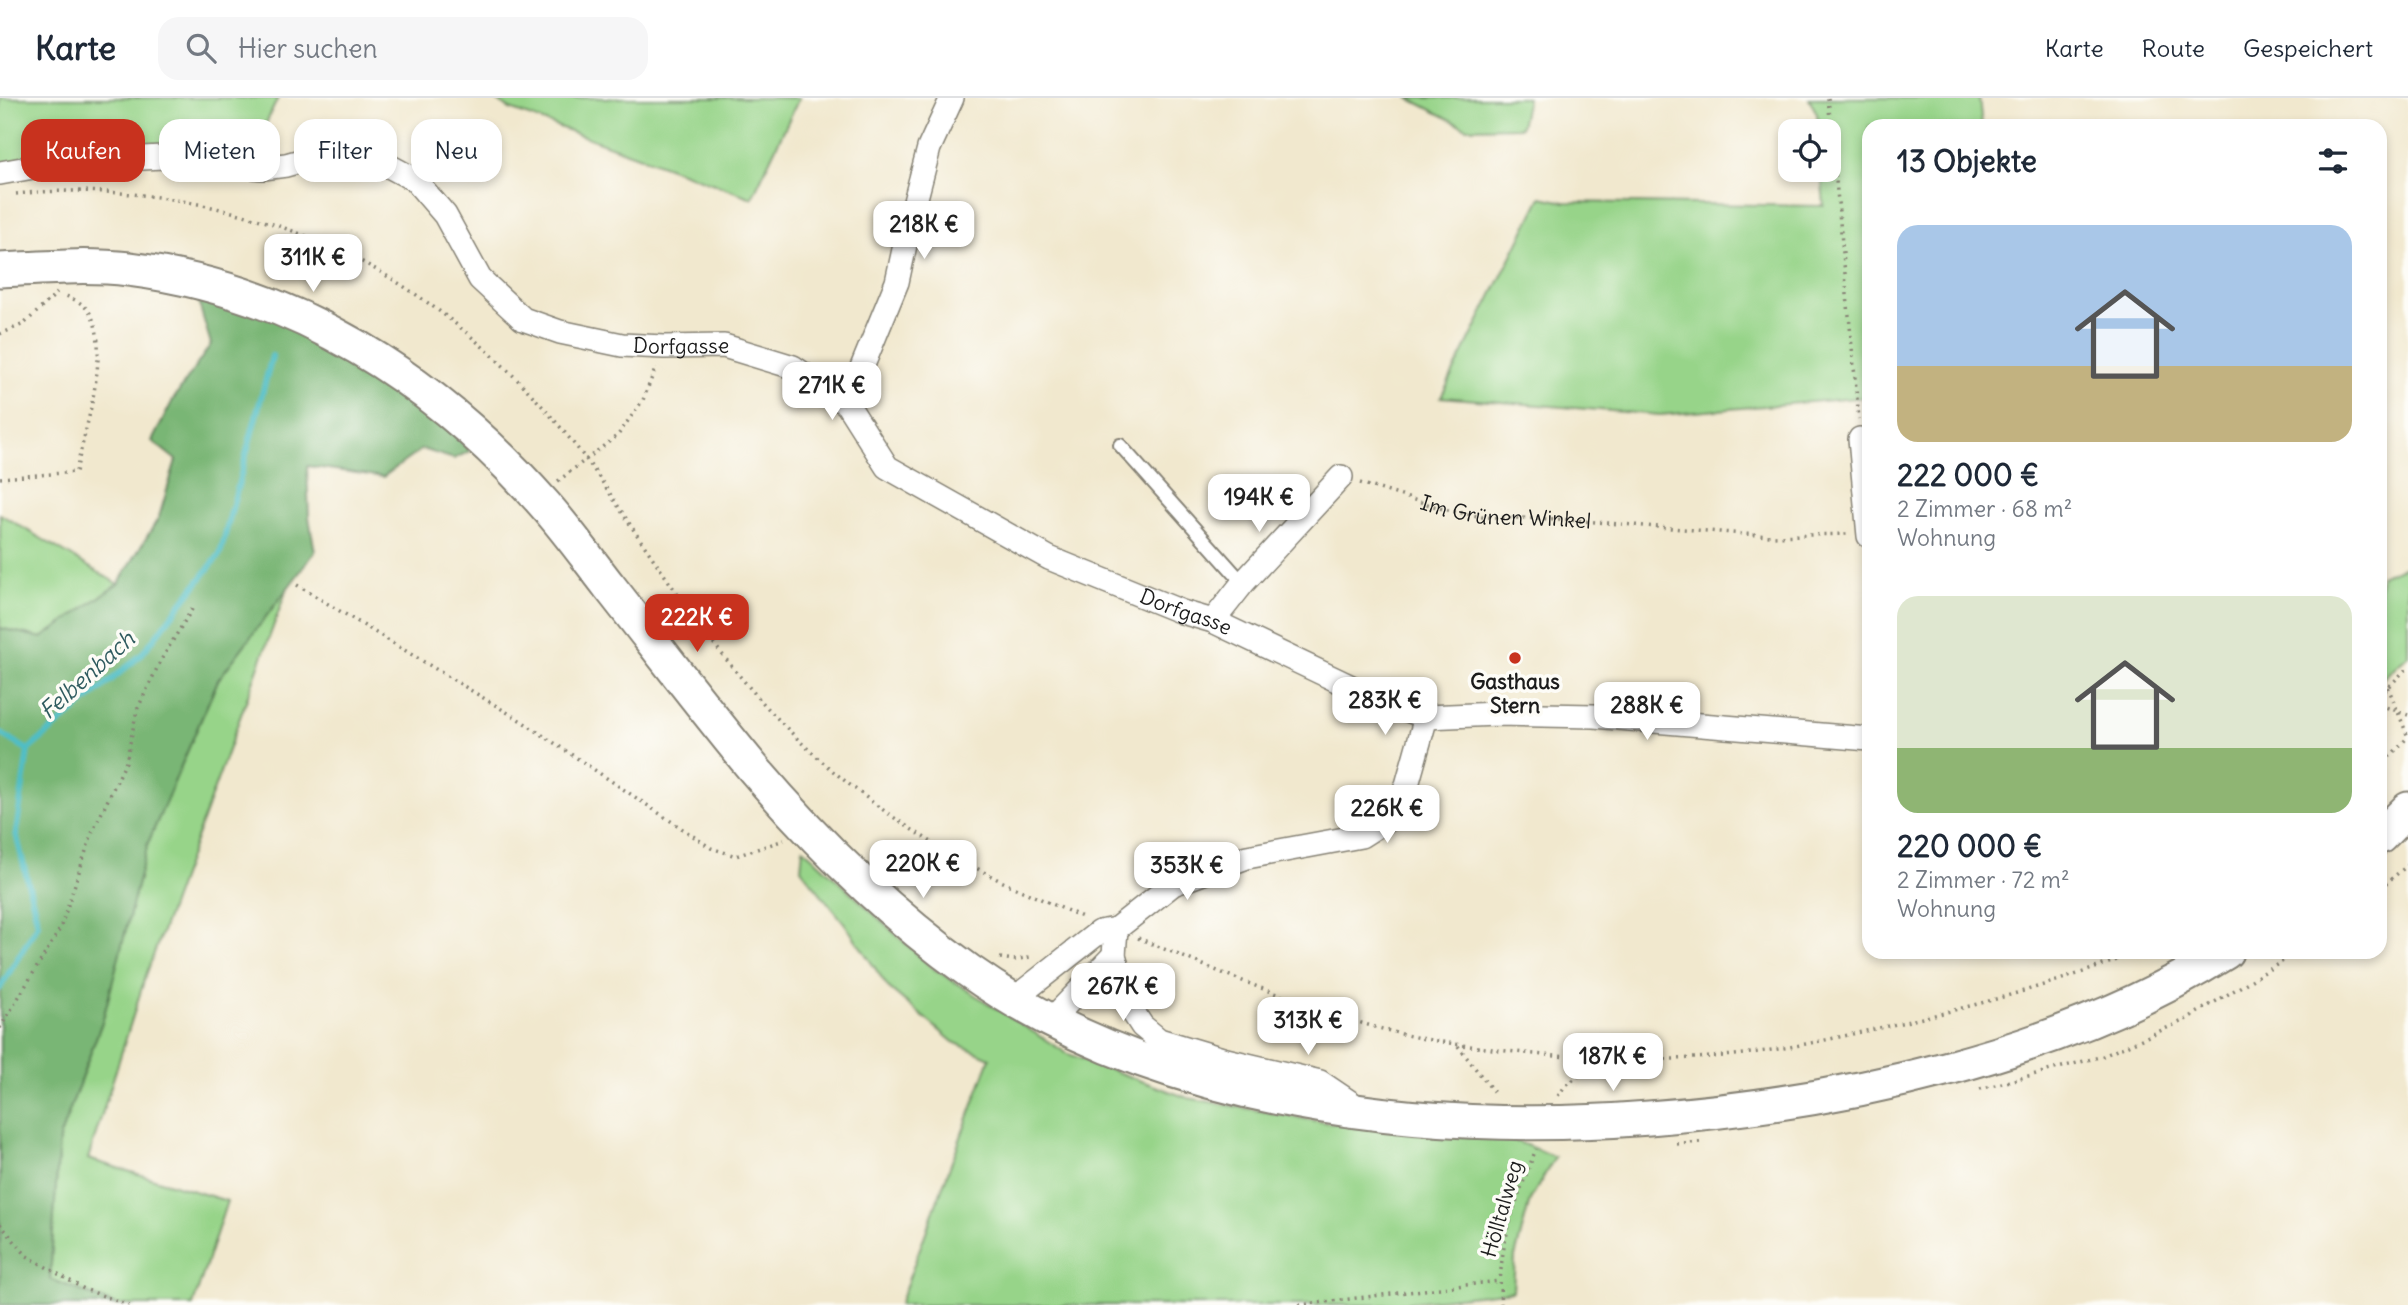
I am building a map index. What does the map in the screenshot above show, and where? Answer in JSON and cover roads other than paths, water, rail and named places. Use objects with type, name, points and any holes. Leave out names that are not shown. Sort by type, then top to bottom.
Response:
[{"type":"main road","points":[[0,270],[60,267],[128,269],[198,283],[257,299],[324,328],[390,366],[443,406],[497,454],[547,508],[699,701],[809,831],[864,885],[970,972],[1014,999],[1051,1020],[1114,1049],[1176,1071],[1297,1101],[1366,1112],[1460,1121],[1538,1123],[1691,1115],[1838,1093],[1922,1075],[1995,1053],[2114,1011],[2214,959]]},
{"type":"main road","points":[[2387,830],[2408,809]]},
{"type":"street","points":[[847,404],[897,282],[929,148],[952,98]]},
{"type":"street","name":"Dorfgasse","points":[[0,173],[61,162],[163,157],[263,168],[346,148],[374,158],[415,180],[445,215],[480,279],[523,319],[560,332],[622,345],[724,345],[793,367],[847,404],[887,467],[1049,558],[1213,621],[1368,695],[1426,717]]},
{"type":"street","points":[[1860,439],[1862,460]]},
{"type":"street","points":[[1213,621],[1243,583],[1341,477]]},
{"type":"street","points":[[1390,703],[1417,749]]},
{"type":"street","points":[[1014,999],[1099,932],[1116,929],[1173,884],[1247,857],[1361,836],[1391,817],[1407,785],[1426,717],[1497,714],[1594,716],[1862,738]]},
{"type":"street","points":[[1116,929],[1114,955],[1129,1006],[1142,1026],[1159,1040],[1226,1060],[1320,1082],[1366,1112]]},
{"type":"street","points":[[1051,1020],[1114,955]]},
{"type":"lane","points":[[1120,445],[1243,583]]},
{"type":"lane","points":[[1176,1071],[1226,1060]]},
{"type":"waterway","name":"Felbenbach","points":[[0,988],[38,924],[16,833],[28,750],[141,655],[220,554],[272,356]]},
{"type":"waterway","points":[[0,733],[28,750]]},
{"type":"place","name":"Gasthaus Stern","points":[[1515,658]]}]
